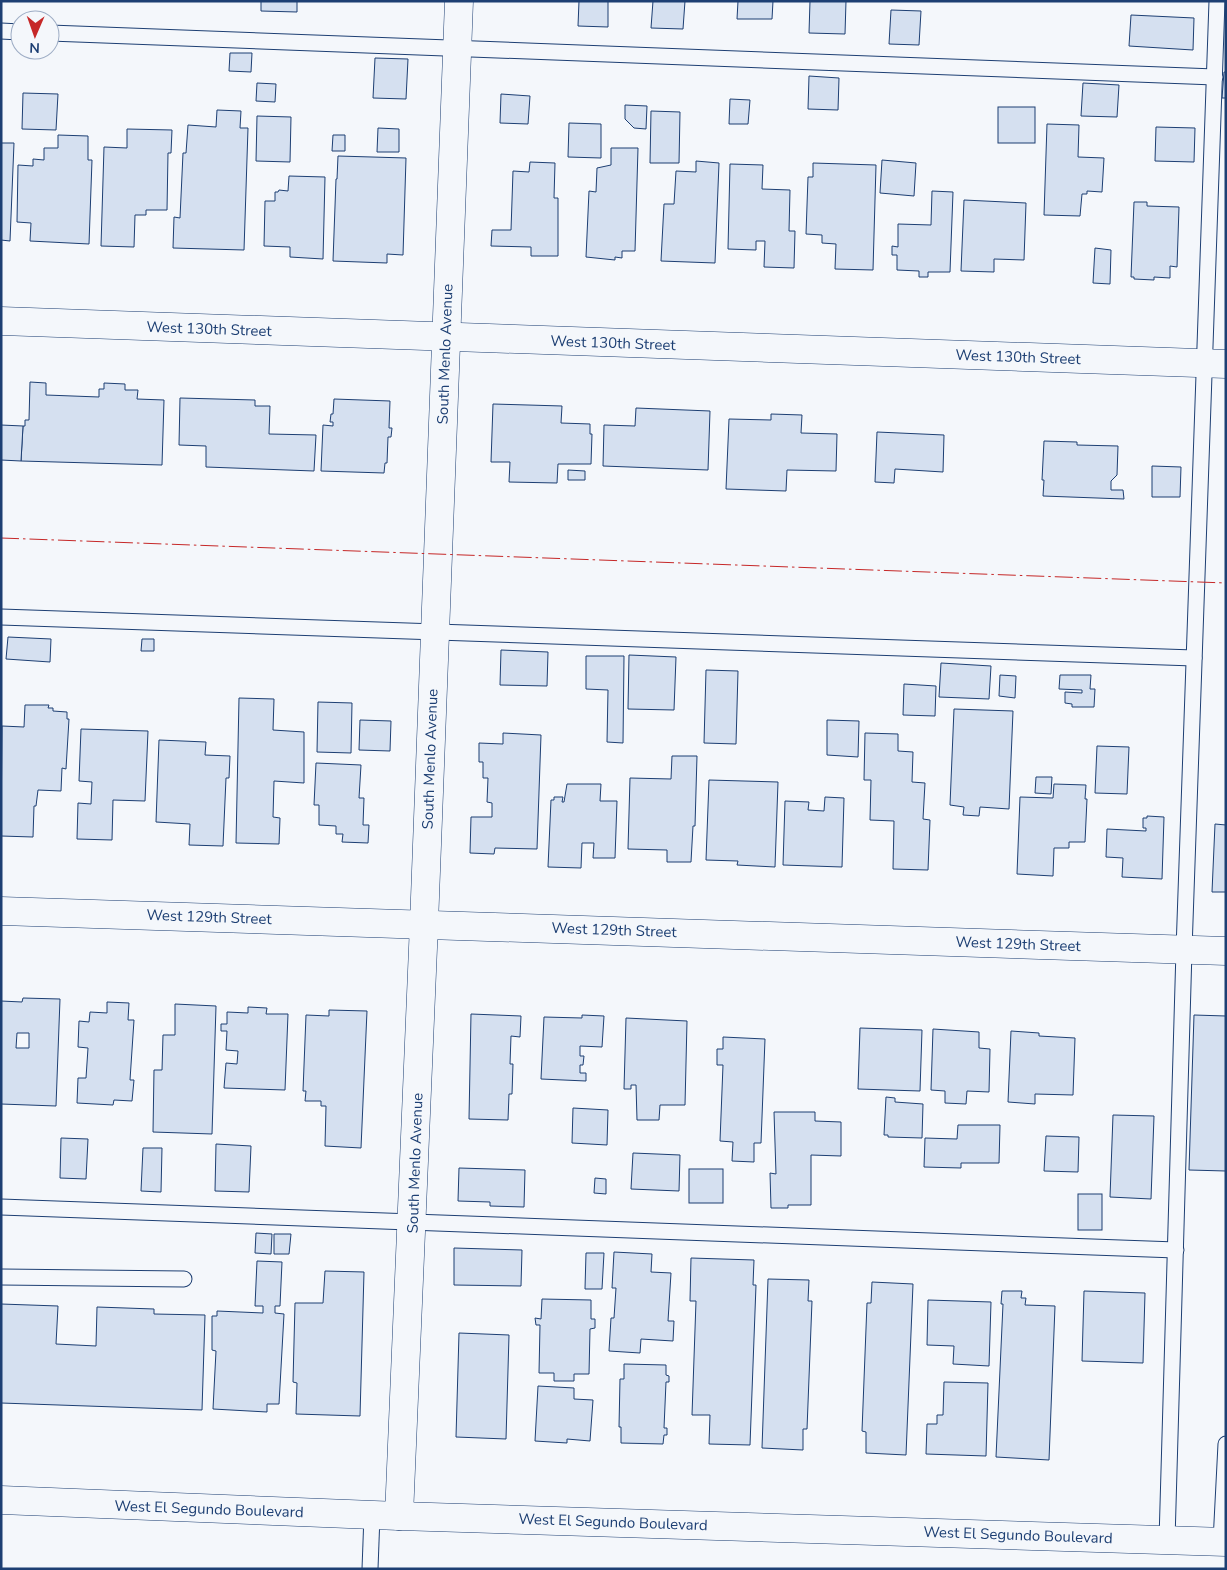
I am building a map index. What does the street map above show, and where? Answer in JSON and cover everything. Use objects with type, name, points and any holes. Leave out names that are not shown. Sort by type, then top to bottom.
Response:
[{"type":"street","name":"South Menlo Avenue","points":[[399,1516],[424,924],[459,1]]},
{"type":"street","name":"West 130th Street","points":[[1,321],[1215,364]]},
{"type":"street","name":"West 129th Street","points":[[1,911],[1226,951]]},
{"type":"street","name":"West El Segundo Boulevard","points":[[1,1500],[399,1516],[1223,1542]]},
{"type":"lane","points":[[1167,1540],[1194,658],[1215,364],[1215,77],[1221,22],[1217,1]]},
{"type":"lane","points":[[60,33],[1215,77]]},
{"type":"lane","points":[[1,617],[1194,658]]},
{"type":"lane","points":[[1,1207],[1176,1250]]},
{"type":"lane","points":[[1,1277],[184,1279]]},
{"type":"lane","points":[[1223,1542],[1226,1444]]},
{"type":"lane","points":[[370,1569],[372,1515]]},
{"type":"building","points":[[261,1],[297,1],[297,12],[261,11]]},
{"type":"building","points":[[579,1],[608,1],[608,27],[578,26]]},
{"type":"building","points":[[653,1],[685,1],[683,29],[651,28]]},
{"type":"building","points":[[738,1],[773,1],[772,19],[737,19]]},
{"type":"building","points":[[810,1],[846,1],[845,34],[809,33]]},
{"type":"building","points":[[891,10],[921,11],[919,45],[889,44]]},
{"type":"building","points":[[1131,15],[1194,18],[1193,50],[1129,46]]},
{"type":"building","points":[[230,53],[252,53],[251,72],[229,71]]},
{"type":"building","points":[[375,58],[408,59],[406,99],[373,98]]},
{"type":"building","points":[[1224,72],[1226,72],[1226,98],[1222,98]]},
{"type":"building","points":[[809,76],[839,78],[838,110],[808,109]]},
{"type":"building","points":[[257,83],[276,84],[275,102],[256,101]]},
{"type":"building","points":[[1083,83],[1119,85],[1117,117],[1081,116]]},
{"type":"building","points":[[23,93],[58,94],[56,130],[22,129]]},
{"type":"building","points":[[501,94],[530,96],[528,124],[500,123]]},
{"type":"building","points":[[730,99],[750,100],[748,124],[729,124]]},
{"type":"building","points":[[625,105],[647,106],[646,129],[634,128],[625,119]]},
{"type":"building","points":[[998,107],[1035,107],[1035,143],[998,143]]},
{"type":"building","points":[[217,110],[241,111],[240,128],[248,128],[244,250],[173,248],[174,217],[180,218],[183,153],[186,153],[188,125],[216,127]]},
{"type":"building","points":[[651,111],[680,112],[679,163],[650,163]]},
{"type":"building","points":[[257,116],[291,117],[290,162],[256,161]]},
{"type":"building","points":[[569,123],[601,124],[601,158],[568,157]]},
{"type":"building","points":[[1047,124],[1079,125],[1078,157],[1104,158],[1102,192],[1087,191],[1087,194],[1082,194],[1080,216],[1044,215]]},
{"type":"building","points":[[1156,127],[1195,128],[1194,162],[1155,161]]},
{"type":"building","points":[[378,128],[399,129],[399,152],[377,152]]},
{"type":"building","points":[[127,129],[172,130],[171,153],[168,153],[167,210],[146,210],[146,215],[135,215],[134,247],[101,246],[104,147],[127,148]]},
{"type":"building","points":[[58,135],[88,136],[88,160],[92,160],[89,244],[30,241],[31,223],[17,222],[18,165],[33,166],[33,159],[44,160],[44,148],[58,148]]},
{"type":"building","points":[[333,135],[345,135],[345,151],[332,151]]},
{"type":"building","points":[[1,143],[14,143],[10,241],[1,240]]},
{"type":"building","points":[[611,148],[638,148],[635,251],[622,251],[622,258],[615,257],[615,260],[586,257],[589,191],[596,192],[597,168],[611,165]]},
{"type":"building","points":[[338,156],[406,158],[403,255],[387,254],[387,263],[333,261]]},
{"type":"building","points":[[882,160],[916,163],[914,196],[880,193]]},
{"type":"building","points":[[696,161],[719,163],[715,263],[661,261],[664,204],[674,204],[676,171],[696,172]]},
{"type":"building","points":[[530,162],[555,163],[554,198],[558,198],[558,256],[531,256],[531,247],[491,246],[492,230],[511,230],[513,171],[529,172]]},
{"type":"building","points":[[813,163],[876,165],[873,270],[835,269],[836,244],[822,243],[822,235],[806,234],[808,177],[813,177]]},
{"type":"building","points":[[730,164],[763,165],[762,189],[790,190],[789,231],[795,231],[794,268],[764,267],[765,241],[756,241],[756,250],[728,249]]},
{"type":"building","points":[[289,176],[325,177],[323,259],[290,257],[290,247],[264,246],[265,201],[275,201],[275,192],[279,190],[288,191]]},
{"type":"building","points":[[932,191],[953,192],[950,272],[928,272],[928,277],[919,277],[919,271],[897,270],[897,255],[892,255],[892,246],[898,247],[898,224],[931,225]]},
{"type":"building","points":[[964,200],[1026,203],[1024,260],[994,259],[994,272],[961,271]]},
{"type":"building","points":[[1134,202],[1147,202],[1147,206],[1179,207],[1177,267],[1170,266],[1170,278],[1154,277],[1154,280],[1134,279],[1134,277],[1131,277]]},
{"type":"building","points":[[1095,248],[1111,250],[1110,284],[1093,283]]},
{"type":"building","points":[[30,382],[46,383],[46,395],[99,397],[99,389],[104,389],[104,383],[125,384],[125,390],[138,390],[137,399],[164,400],[162,465],[21,461],[23,426],[25,426],[25,420],[29,420]]},
{"type":"building","points":[[180,398],[255,400],[255,406],[270,406],[269,434],[316,435],[314,471],[206,467],[206,446],[179,445]]},
{"type":"building","points":[[334,399],[390,401],[389,428],[392,428],[391,437],[388,437],[387,463],[385,463],[384,473],[321,471],[323,425],[333,426],[333,422],[330,422],[331,414],[333,414]]},
{"type":"building","points":[[493,404],[562,406],[561,423],[590,424],[590,434],[592,434],[591,464],[558,464],[557,483],[509,482],[510,462],[491,462]]},
{"type":"building","points":[[636,408],[710,411],[708,470],[603,466],[604,425],[635,426]]},
{"type":"building","points":[[771,414],[802,415],[801,433],[837,434],[836,471],[787,470],[786,491],[726,489],[729,419],[771,420]]},
{"type":"building","points":[[1,425],[23,426],[21,461],[1,460]]},
{"type":"building","points":[[877,432],[944,435],[943,472],[895,469],[894,483],[875,482]]},
{"type":"building","points":[[1044,441],[1077,442],[1077,445],[1118,446],[1117,475],[1111,481],[1111,490],[1123,490],[1124,499],[1043,496]]},
{"type":"building","points":[[1152,466],[1181,467],[1180,497],[1152,497]]},
{"type":"building","points":[[568,470],[585,471],[585,480],[568,480]]},
{"type":"building","points":[[8,637],[51,639],[50,662],[6,659]]},
{"type":"building","points":[[142,639],[154,639],[154,651],[141,651]]},
{"type":"building","points":[[501,650],[548,652],[547,686],[500,685]]},
{"type":"building","points":[[629,655],[676,657],[674,710],[628,709]]},
{"type":"building","points":[[586,656],[624,656],[623,743],[607,742],[608,690],[586,689]]},
{"type":"building","points":[[941,663],[991,666],[989,699],[939,697]]},
{"type":"building","points":[[706,670],[738,671],[736,744],[704,743]]},
{"type":"building","points":[[1000,675],[1016,676],[1015,698],[999,696]]},
{"type":"building","points":[[1060,675],[1091,675],[1090,689],[1095,689],[1094,707],[1072,707],[1072,704],[1065,703],[1065,692],[1082,693],[1082,690],[1059,689]]},
{"type":"building","points":[[904,684],[936,686],[935,716],[903,715]]},
{"type":"building","points":[[239,698],[274,699],[273,730],[304,732],[304,783],[274,781],[273,817],[280,818],[279,844],[236,843]]},
{"type":"building","points":[[318,702],[352,703],[351,753],[317,752]]},
{"type":"building","points":[[25,705],[49,705],[48,708],[53,708],[53,711],[67,712],[67,719],[69,719],[66,769],[62,768],[61,791],[38,790],[36,806],[34,806],[33,837],[1,836],[2,726],[24,727]]},
{"type":"building","points":[[954,709],[1013,711],[1009,809],[980,807],[979,816],[963,815],[964,807],[950,805]]},
{"type":"building","points":[[360,720],[391,721],[390,751],[359,750]]},
{"type":"building","points":[[827,720],[859,721],[858,757],[827,755]]},
{"type":"building","points":[[81,729],[148,731],[145,801],[113,800],[112,840],[77,839],[78,803],[91,804],[92,782],[79,781]]},
{"type":"building","points":[[503,733],[541,735],[537,849],[495,848],[494,854],[470,853],[471,817],[492,817],[492,803],[487,802],[488,778],[483,778],[483,762],[479,762],[479,743],[503,744]]},
{"type":"building","points":[[865,733],[898,734],[898,751],[913,752],[912,782],[925,783],[923,819],[930,820],[928,870],[893,869],[894,821],[870,820],[871,780],[864,780]]},
{"type":"building","points":[[159,740],[206,742],[205,755],[230,756],[229,778],[226,778],[223,846],[189,845],[190,824],[156,822]]},
{"type":"building","points":[[1097,746],[1129,747],[1127,794],[1095,793]]},
{"type":"building","points":[[672,756],[697,756],[695,826],[693,826],[691,862],[667,862],[667,850],[628,849],[630,778],[671,779]]},
{"type":"building","points":[[316,763],[361,765],[359,798],[364,798],[363,825],[369,825],[368,843],[342,842],[343,834],[336,834],[336,826],[319,825],[319,805],[314,805]]},
{"type":"building","points":[[1036,777],[1052,777],[1051,794],[1035,793]]},
{"type":"building","points":[[709,780],[778,782],[775,867],[737,865],[738,861],[706,860]]},
{"type":"building","points":[[567,784],[601,784],[600,801],[617,801],[615,858],[593,858],[594,843],[582,843],[581,868],[548,867],[551,800],[554,800],[554,797],[563,797],[562,802],[564,802]]},
{"type":"building","points":[[1054,784],[1086,785],[1085,842],[1069,842],[1069,848],[1054,848],[1053,876],[1017,874],[1020,797],[1053,798]]},
{"type":"building","points":[[825,797],[844,798],[842,867],[783,865],[785,801],[809,802],[808,810],[824,811]]},
{"type":"building","points":[[1147,816],[1164,817],[1162,879],[1122,877],[1123,858],[1106,857],[1107,829],[1146,831],[1146,828],[1143,828],[1143,818],[1147,818]]},
{"type":"building","points":[[1215,824],[1226,825],[1226,892],[1212,892]]},
{"type":"building","points":[[23,998],[60,999],[56,1106],[1,1104],[1,1001],[22,1002]],"holes":[[[17,1033],[29,1033],[29,1048],[16,1048]]]},
{"type":"building","points":[[107,1002],[129,1003],[128,1020],[134,1020],[130,1080],[134,1080],[132,1101],[114,1100],[113,1105],[77,1103],[78,1078],[86,1078],[88,1048],[78,1047],[79,1021],[89,1022],[90,1012],[107,1013]]},
{"type":"building","points":[[175,1004],[216,1006],[212,1134],[153,1132],[154,1070],[162,1070],[163,1035],[175,1035]]},
{"type":"building","points":[[248,1007],[267,1008],[266,1014],[288,1014],[285,1090],[224,1088],[226,1063],[237,1064],[238,1051],[226,1050],[227,1031],[221,1031],[221,1024],[227,1024],[227,1012],[248,1013]]},
{"type":"building","points":[[329,1010],[367,1011],[361,1148],[325,1146],[326,1106],[321,1106],[321,1101],[305,1101],[306,1091],[303,1091],[306,1015],[329,1016]]},
{"type":"building","points":[[471,1014],[521,1016],[520,1037],[511,1036],[510,1064],[513,1064],[512,1094],[509,1094],[508,1120],[469,1119]]},
{"type":"building","points":[[582,1015],[604,1016],[602,1047],[580,1046],[580,1056],[584,1056],[583,1065],[580,1065],[580,1073],[586,1073],[586,1081],[541,1079],[544,1017],[582,1018]]},
{"type":"building","points":[[1194,1015],[1226,1016],[1226,1171],[1189,1170]]},
{"type":"building","points":[[626,1018],[687,1021],[685,1105],[660,1105],[659,1120],[637,1120],[636,1085],[631,1085],[631,1089],[624,1089]]},
{"type":"building","points":[[860,1028],[922,1030],[920,1091],[858,1089]]},
{"type":"building","points":[[933,1029],[979,1032],[979,1048],[990,1049],[989,1092],[967,1091],[966,1104],[945,1103],[945,1091],[931,1090]]},
{"type":"building","points":[[1011,1031],[1039,1033],[1039,1036],[1075,1038],[1073,1095],[1035,1094],[1035,1104],[1008,1102]]},
{"type":"building","points":[[723,1037],[765,1039],[761,1143],[754,1143],[754,1162],[732,1161],[733,1142],[720,1141],[723,1065],[717,1065],[717,1049],[723,1049]]},
{"type":"building","points":[[886,1097],[895,1098],[895,1102],[923,1104],[922,1138],[888,1137],[888,1135],[884,1135]]},
{"type":"building","points":[[573,1108],[608,1110],[607,1145],[572,1143]]},
{"type":"building","points":[[774,1112],[815,1112],[815,1121],[841,1122],[841,1156],[811,1155],[811,1205],[788,1205],[788,1208],[771,1208],[770,1173],[776,1174]]},
{"type":"building","points":[[1113,1115],[1154,1116],[1151,1199],[1110,1197]]},
{"type":"building","points":[[958,1125],[1000,1125],[999,1163],[961,1163],[961,1168],[924,1167],[925,1138],[957,1139]]},
{"type":"building","points":[[1046,1136],[1079,1137],[1078,1172],[1044,1171]]},
{"type":"building","points":[[61,1138],[88,1139],[86,1179],[60,1178]]},
{"type":"building","points":[[216,1144],[251,1146],[249,1192],[215,1191]]},
{"type":"building","points":[[143,1148],[162,1148],[161,1192],[141,1191]]},
{"type":"building","points":[[633,1153],[680,1155],[679,1191],[631,1189]]},
{"type":"building","points":[[459,1168],[525,1170],[524,1207],[490,1206],[490,1202],[458,1201]]},
{"type":"building","points":[[689,1169],[723,1169],[723,1203],[689,1203]]},
{"type":"building","points":[[595,1178],[606,1179],[606,1194],[594,1193]]},
{"type":"building","points":[[1078,1194],[1102,1194],[1102,1230],[1078,1230]]},
{"type":"building","points":[[256,1233],[272,1234],[271,1254],[255,1253]]},
{"type":"building","points":[[274,1234],[291,1234],[289,1254],[274,1254]]},
{"type":"building","points":[[454,1248],[522,1250],[521,1286],[454,1285]]},
{"type":"building","points":[[614,1252],[652,1254],[651,1272],[671,1273],[668,1321],[674,1321],[673,1341],[641,1339],[640,1353],[609,1351],[611,1318],[614,1318],[616,1288],[612,1288]]},
{"type":"building","points":[[586,1253],[604,1253],[602,1289],[585,1289]]},
{"type":"building","points":[[691,1258],[754,1260],[753,1285],[756,1285],[750,1445],[709,1444],[710,1415],[692,1415],[696,1301],[690,1301]]},
{"type":"building","points":[[257,1261],[282,1262],[280,1306],[275,1306],[275,1313],[284,1314],[279,1404],[267,1404],[267,1412],[213,1409],[216,1351],[212,1350],[212,1316],[217,1316],[217,1311],[263,1313],[263,1306],[255,1306]]},
{"type":"building","points":[[325,1271],[364,1272],[360,1416],[296,1414],[297,1383],[293,1382],[295,1303],[323,1303]]},
{"type":"building","points":[[768,1279],[809,1280],[808,1301],[812,1301],[807,1429],[803,1429],[803,1450],[762,1448]]},
{"type":"building","points":[[872,1282],[913,1284],[906,1455],[866,1453],[866,1432],[862,1431],[867,1303],[871,1303]]},
{"type":"building","points":[[1002,1291],[1022,1291],[1021,1298],[1026,1298],[1025,1305],[1055,1306],[1049,1460],[996,1457]]},
{"type":"building","points":[[1084,1291],[1145,1293],[1143,1363],[1082,1361]]},
{"type":"building","points":[[542,1299],[591,1300],[591,1319],[595,1319],[595,1328],[590,1329],[589,1374],[574,1374],[574,1381],[554,1381],[554,1373],[539,1373],[540,1325],[536,1325],[535,1318],[541,1319]]},
{"type":"building","points":[[928,1300],[991,1302],[989,1366],[953,1364],[954,1346],[927,1345]]},
{"type":"building","points":[[1,1304],[58,1306],[56,1344],[96,1346],[97,1307],[154,1309],[154,1314],[205,1315],[202,1410],[1,1403]]},
{"type":"building","points":[[459,1333],[509,1335],[506,1439],[456,1437]]},
{"type":"building","points":[[624,1364],[666,1365],[666,1375],[669,1376],[669,1382],[666,1382],[664,1428],[667,1428],[667,1435],[664,1435],[663,1444],[621,1443],[621,1427],[619,1427],[620,1379],[624,1379]]},
{"type":"building","points":[[944,1382],[988,1383],[986,1456],[926,1454],[927,1424],[937,1424],[937,1415],[943,1415]]},
{"type":"building","points":[[538,1386],[574,1388],[574,1399],[593,1400],[590,1441],[567,1439],[567,1443],[535,1441]]},
{"type":"power","points":[[1,538],[1226,583]]}]
